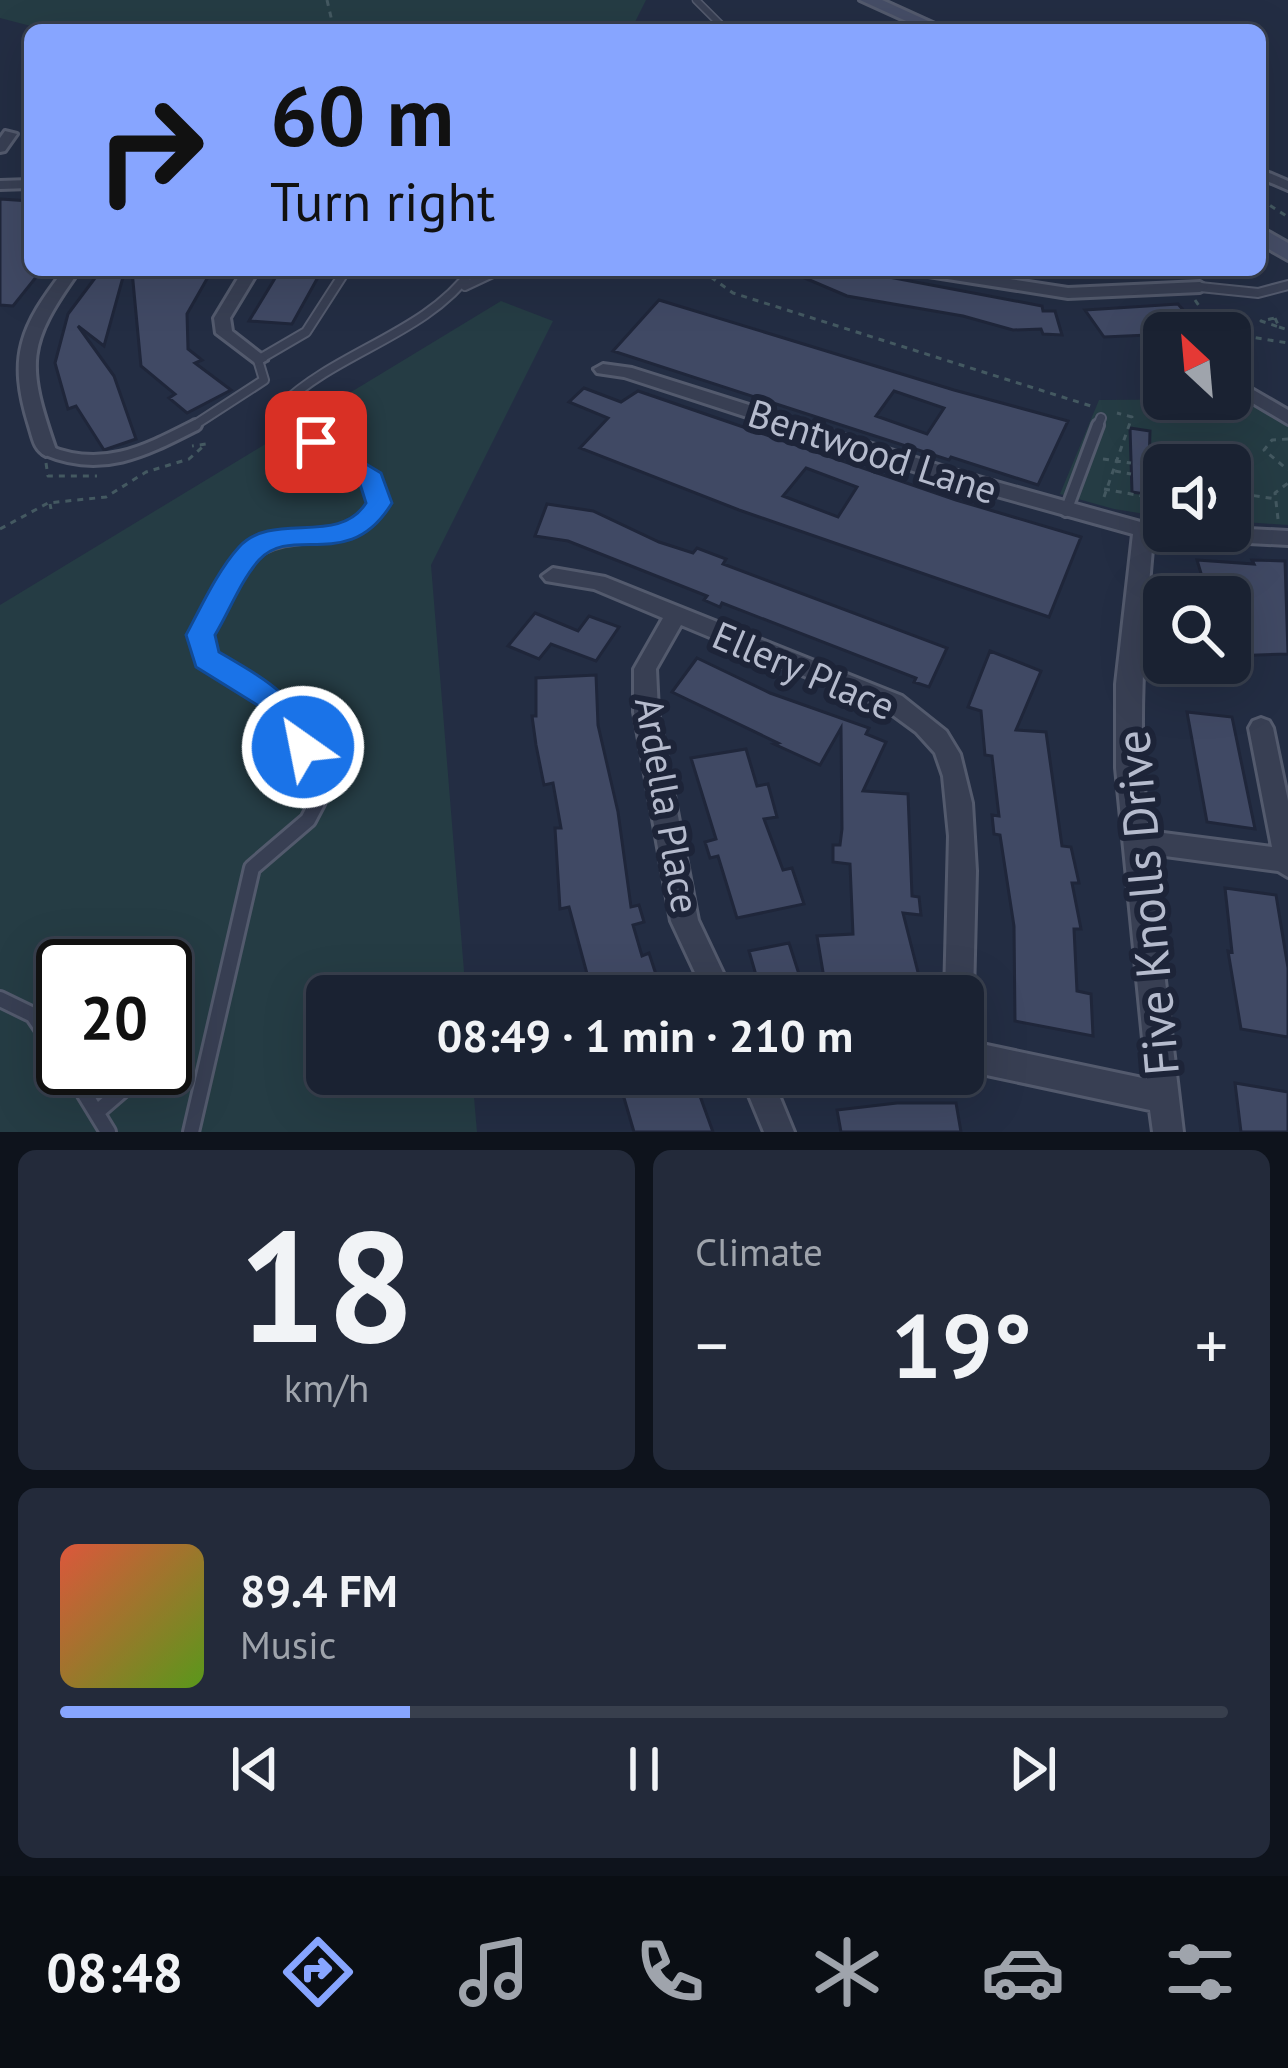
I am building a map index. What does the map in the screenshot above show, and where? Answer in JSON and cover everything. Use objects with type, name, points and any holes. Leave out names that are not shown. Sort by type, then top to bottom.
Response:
[{"type":"main road","points":[[868,0],[914,24]]},
{"type":"street","points":[[46,450],[23,383],[26,340],[43,307],[67,276]]},
{"type":"street","points":[[246,276],[222,318],[224,333],[258,360]]},
{"type":"street","points":[[988,276],[1068,293],[1200,287]]},
{"type":"street","name":"Bentwood Lane","points":[[603,369],[626,372],[1066,511],[1143,530]]},
{"type":"street","points":[[1251,395],[1288,418]]},
{"type":"street","name":"Bentwood Lane","points":[[1251,536],[1285,538]]},
{"type":"street","name":"Five Knolls Drive","points":[[1143,540],[1128,684],[1128,768],[1168,1132]]},
{"type":"street","name":"Ellery Place","points":[[553,576],[597,581],[894,703],[930,729],[949,755],[960,793],[959,975]]},
{"type":"street","name":"Ardella Place","points":[[676,615],[645,669],[646,712],[686,921],[710,975]]},
{"type":"street","points":[[1138,842],[1288,863],[1261,728]]},
{"type":"street","points":[[984,1060],[1164,1099]]},
{"type":"street","points":[[772,1095],[779,1132]]},
{"type":"lane","points":[[696,0],[720,24]]},
{"type":"lane","points":[[46,450],[79,463],[99,463],[190,428],[254,391],[265,380],[258,360],[306,332],[342,276]]},
{"type":"lane","points":[[461,287],[468,276]]},
{"type":"lane","points":[[190,1132],[252,868],[269,847],[314,814],[320,796],[292,723],[249,681],[206,658],[201,635],[250,551],[273,540],[350,533],[380,503],[372,479],[287,423],[282,405],[320,370],[402,328],[461,287],[486,276]]},
{"type":"lane","points":[[1200,287],[1258,293],[1288,285]]},
{"type":"lane","points":[[1066,511],[1103,414]]},
{"type":"lane","points":[[0,999],[36,1019]]},
{"type":"lane","points":[[86,1095],[108,1132]]},
{"type":"lane","points":[[97,1112],[117,1095]]},
{"type":"path","points":[[710,276],[733,292],[777,308],[1103,414],[1132,417],[1104,497]]},
{"type":"path","points":[[1200,287],[1194,302],[1202,312]]},
{"type":"path","points":[[1279,326],[1288,330]]},
{"type":"path","points":[[1251,337],[1288,343]]},
{"type":"path","points":[[1264,450],[1272,440],[1288,439]]},
{"type":"path","points":[[0,529],[50,506],[106,496],[146,472],[189,459],[206,444],[193,445]]},
{"type":"path","points":[[1253,448],[1264,450]]},
{"type":"path","points":[[46,450],[47,476],[100,476]]},
{"type":"path","points":[[1264,450],[1288,470]]},
{"type":"path","points":[[1117,461],[1131,463]]},
{"type":"path","points":[[1113,471],[1131,474]]},
{"type":"path","points":[[1285,538],[1276,489],[1288,483]]},
{"type":"path","points":[[1105,490],[1143,496]]},
{"type":"path","points":[[1251,496],[1276,500]]},
{"type":"path","points":[[50,506],[69,506],[32,518],[36,514],[50,506]]},
{"type":"shaded area","points":[[0,0],[646,0],[634,24],[24,24],[0,18]]},
{"type":"shaded area","points":[[501,301],[553,321],[431,565],[464,975],[306,975],[306,1095],[474,1095],[477,1132],[0,1132],[0,605]]},
{"type":"shaded area","points":[[1099,400],[1143,400],[1143,420],[1251,420],[1251,401],[1288,426],[1288,525],[1251,522],[1251,444],[1143,444],[1143,514],[1060,494]]},
{"type":"building","points":[[0,199],[24,201],[24,276],[37,276],[13,306],[0,305]]},
{"type":"building","points":[[96,276],[123,276],[104,346],[78,326],[114,376],[136,439],[104,450],[76,406],[68,409],[55,363],[68,314]]},
{"type":"building","points":[[132,276],[209,276],[187,314],[188,349],[202,360],[195,363],[231,390],[187,413],[169,398],[175,394],[141,366]]},
{"type":"building","points":[[276,276],[319,276],[292,324],[249,321]]},
{"type":"building","points":[[800,276],[884,276],[1042,306],[1043,311],[1055,311],[1062,335],[1043,334],[1041,329],[1013,330],[963,316],[847,296]]},
{"type":"building","points":[[659,300],[1068,421],[1038,485],[613,351]],"holes":[[[894,391],[944,408],[927,434],[876,416]]]},
{"type":"building","points":[[1178,304],[1185,312],[1143,312],[1143,335],[1104,337],[1085,310]]},
{"type":"building","points":[[584,388],[621,402],[638,391],[956,500],[1081,537],[1049,617],[739,510],[580,448],[608,418],[569,402]],"holes":[[[806,468],[857,487],[838,517],[783,496]]]},
{"type":"building","points":[[1130,428],[1150,431],[1150,444],[1143,444],[1143,494],[1132,492]]},
{"type":"building","points":[[547,504],[593,511],[659,542],[693,553],[697,548],[726,559],[723,564],[947,648],[929,687],[914,682],[916,678],[722,603],[720,607],[704,600],[707,596],[568,541],[535,536]]},
{"type":"building","points":[[1197,560],[1285,561],[1288,654],[1251,655],[1251,576],[1202,576]]},
{"type":"building","points":[[535,613],[578,631],[589,616],[619,627],[596,661],[551,644],[539,659],[508,646]]},
{"type":"building","points":[[990,651],[1041,671],[1016,730],[1046,732],[1062,846],[1071,847],[1079,883],[1072,883],[1081,929],[1074,929],[1077,991],[1091,994],[1093,1036],[1015,1021],[1014,926],[1000,835],[994,834],[992,815],[999,816],[992,756],[985,755],[981,711],[968,707]]},
{"type":"building","points":[[697,658],[770,693],[869,728],[866,734],[886,742],[863,791],[908,794],[912,896],[919,897],[921,915],[903,913],[919,975],[824,975],[817,936],[853,934],[850,864],[833,862],[833,845],[840,845],[842,829],[841,728],[820,765],[672,692]]},
{"type":"building","points":[[596,675],[598,725],[618,812],[631,907],[639,905],[644,922],[633,925],[642,956],[649,953],[656,975],[587,975],[569,907],[560,909],[555,828],[561,828],[553,783],[544,785],[536,745],[532,716],[536,716],[536,678]]},
{"type":"building","points":[[1187,712],[1232,717],[1255,829],[1207,822]]},
{"type":"building","points":[[746,749],[757,786],[768,784],[777,817],[764,819],[783,870],[792,868],[804,904],[737,918],[718,856],[710,858],[705,842],[716,839],[691,758]]},
{"type":"building","points":[[1225,888],[1276,895],[1288,968],[1288,1037],[1241,1029],[1228,951],[1232,952]]},
{"type":"building","points":[[789,943],[799,975],[756,975],[749,951]]},
{"type":"building","points":[[1235,1083],[1288,1092],[1288,1132],[1241,1132]]},
{"type":"building","points":[[623,1095],[700,1095],[713,1132],[634,1132]]},
{"type":"building","points":[[956,1103],[961,1132],[841,1132],[837,1110]]},
{"type":"route","points":[[303,747],[292,723],[272,699],[206,658],[201,635],[250,551],[273,540],[350,533],[380,503],[372,479],[316,442]]}]
